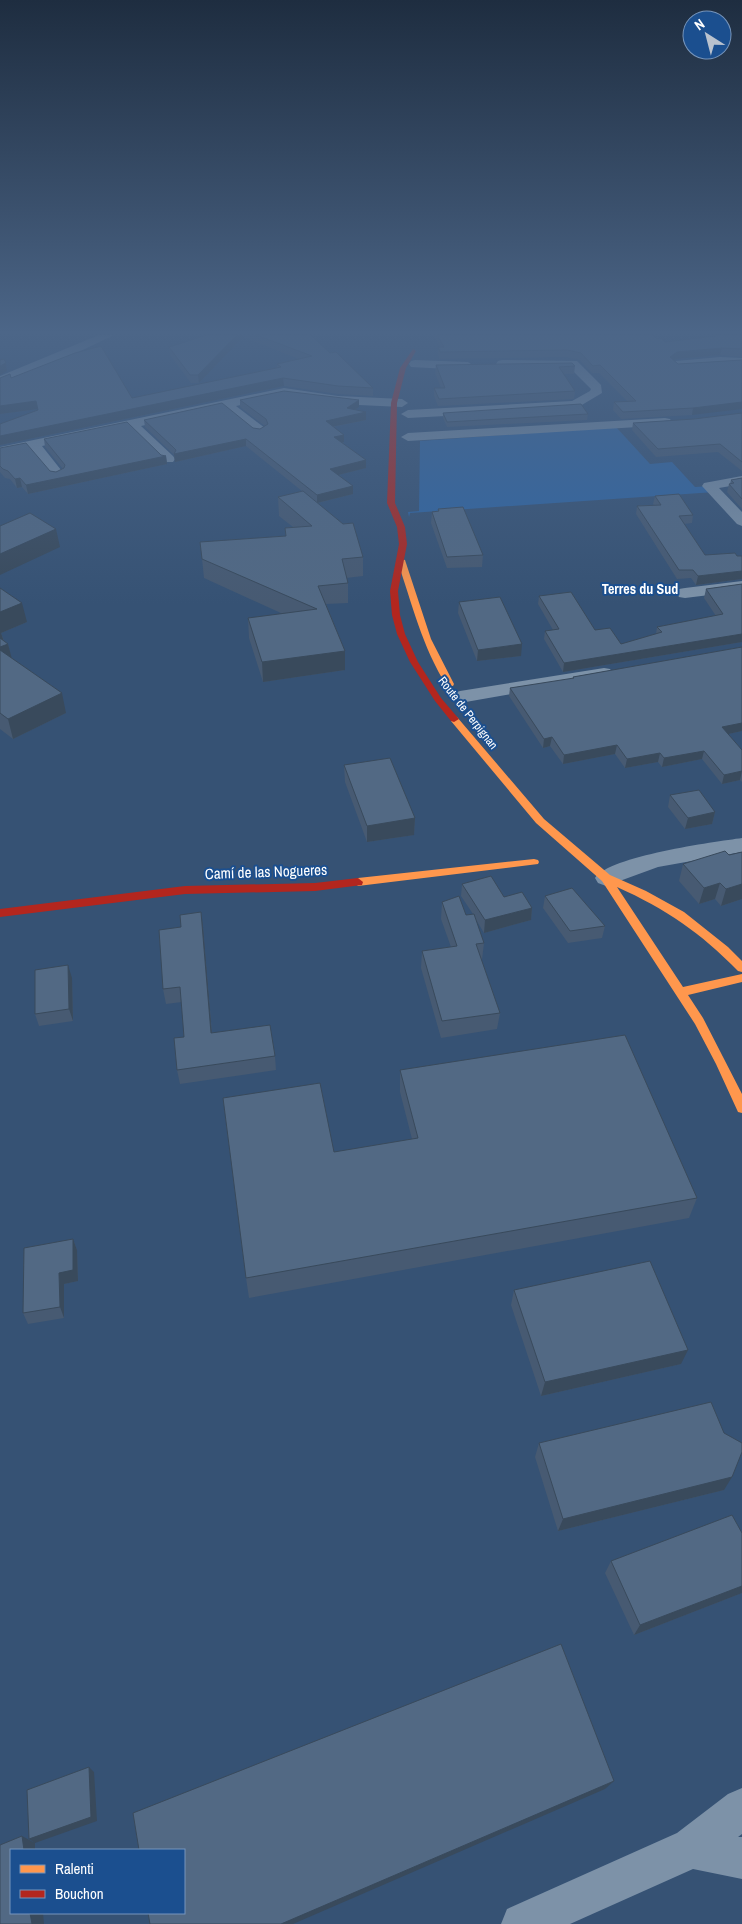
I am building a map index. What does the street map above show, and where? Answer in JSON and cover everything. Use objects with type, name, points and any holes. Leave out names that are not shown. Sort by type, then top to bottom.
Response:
[{"type":"main road","name":"Route de Perpignan","points":[[392,425],[391,503],[402,527]]},
{"type":"main road","name":"Route de Perpignan","points":[[407,512],[402,527],[402,560],[394,591],[396,615],[401,634],[428,685],[469,739],[540,821],[606,878],[642,894],[680,915],[724,950],[742,968]]},
{"type":"main road","name":"Route de Perpignan","points":[[402,560],[413,590],[420,625],[431,653],[448,682],[465,704]]},
{"type":"main road","name":"Route de Perpignan","points":[[562,822],[579,854]]},
{"type":"main road","name":"Camí de las Nogueres","points":[[0,913],[186,890],[315,887],[534,862]]},
{"type":"main road","name":"Route de Perpignan","points":[[606,878],[624,909],[682,992],[730,1077],[742,1108]]},
{"type":"main road","points":[[682,992],[742,978]]},
{"type":"street","points":[[0,451],[128,425]]},
{"type":"street","points":[[133,425],[168,459]]},
{"type":"street","points":[[252,425],[260,431]]},
{"type":"street","points":[[33,445],[58,475]]},
{"type":"street","points":[[742,480],[709,486],[742,521]]},
{"type":"street","points":[[685,593],[742,586]]},
{"type":"street","points":[[465,704],[618,670]]},
{"type":"street","points":[[606,878],[633,865],[672,855],[742,845]]},
{"type":"street","points":[[522,1924],[692,1848],[742,1808]]},
{"type":"street","points":[[692,1848],[742,1858]]},
{"type":"shaded area","points":[[616,427],[650,464],[672,462],[695,487],[710,486],[715,492],[410,513],[409,517],[408,512],[419,511],[420,441]]},
{"type":"building","points":[[0,425],[55,425],[0,436]]},
{"type":"building","points":[[113,425],[130,425],[161,455],[166,456],[26,485],[20,478],[15,479],[0,466],[0,448],[26,443],[50,471],[56,472],[64,468],[65,465],[44,439]]},
{"type":"building","points":[[149,425],[249,425],[253,428],[260,429],[267,425],[331,425],[344,435],[334,437],[366,460],[330,469],[353,486],[317,495],[246,439],[174,454],[176,450]]},
{"type":"building","points":[[635,425],[742,425],[742,462],[720,444],[658,449]]},
{"type":"building","points":[[742,478],[742,499],[729,484],[734,483],[731,480]]},
{"type":"building","points":[[303,491],[343,524],[353,523],[363,557],[342,559],[348,583],[318,586],[345,651],[262,662],[248,618],[317,609],[202,559],[200,542],[286,536],[285,528],[312,526],[278,497]]},
{"type":"building","points":[[679,494],[693,515],[679,516],[705,555],[735,553],[737,556],[742,556],[742,571],[698,576],[693,570],[679,570],[637,506],[661,505],[655,496]]},
{"type":"building","points":[[463,507],[483,555],[447,557],[432,512],[439,511],[438,509]]},
{"type":"building","points":[[30,513],[56,529],[0,554],[0,526]]},
{"type":"building","points":[[742,584],[742,634],[564,663],[545,631],[559,629],[539,596],[571,592],[595,630],[610,628],[621,644],[662,632],[657,627],[723,614],[706,589]]},
{"type":"building","points":[[0,588],[22,603],[0,612]]},
{"type":"building","points":[[500,597],[522,644],[478,650],[459,602]]},
{"type":"building","points":[[0,638],[8,644],[0,647]]},
{"type":"building","points":[[742,647],[742,723],[722,727],[742,750],[742,771],[724,775],[704,751],[664,758],[660,753],[627,759],[617,745],[564,755],[552,737],[544,739],[510,688],[574,678]]},
{"type":"building","points":[[0,650],[62,693],[8,719],[0,713]]},
{"type":"building","points":[[390,758],[415,818],[367,826],[344,765]]},
{"type":"building","points":[[699,790],[715,812],[688,818],[670,795]]},
{"type":"building","points":[[725,851],[729,855],[742,852],[742,884],[726,889],[720,883],[704,888],[683,864]]},
{"type":"building","points":[[491,876],[504,897],[522,892],[532,908],[485,920],[462,884]]},
{"type":"building","points":[[572,888],[605,926],[570,931],[545,896]]},
{"type":"building","points":[[459,896],[466,915],[474,914],[484,943],[476,944],[500,1013],[442,1021],[422,951],[457,946],[442,902]]},
{"type":"building","points":[[201,912],[211,1033],[270,1025],[275,1056],[177,1070],[174,1038],[184,1037],[180,987],[163,989],[159,930],[181,927],[180,915]]},
{"type":"building","points":[[68,965],[69,1009],[35,1014],[35,970]]},
{"type":"building","points":[[625,1035],[697,1198],[246,1278],[223,1098],[320,1083],[334,1152],[418,1138],[400,1070]]},
{"type":"building","points":[[73,1239],[73,1270],[59,1273],[60,1307],[23,1313],[24,1248]]},
{"type":"building","points":[[650,1261],[688,1350],[545,1382],[514,1290]]},
{"type":"building","points":[[711,1402],[724,1433],[742,1443],[742,1452],[732,1477],[563,1519],[539,1443]]},
{"type":"building","points":[[732,1515],[742,1533],[742,1586],[640,1625],[611,1561]]},
{"type":"building","points":[[561,1644],[614,1781],[281,1924],[150,1924],[148,1914],[185,1914],[185,1849],[139,1849],[133,1813]]},
{"type":"building","points":[[89,1767],[91,1817],[29,1839],[27,1790]]},
{"type":"building","points":[[22,1836],[24,1849],[10,1849],[10,1914],[30,1914],[32,1924],[0,1924],[0,1845]]},
{"type":"traffic: slow","points":[[401,560],[427,639],[450,684]]},
{"type":"traffic: slow","points":[[454,719],[540,821],[606,878],[642,894],[680,915],[724,950],[742,968]]},
{"type":"traffic: slow","points":[[358,882],[534,862]]},
{"type":"traffic: slow","points":[[606,878],[699,1021],[722,1064],[742,1108]]},
{"type":"traffic: slow","points":[[682,992],[742,978]]},
{"type":"traffic: jam","points":[[393,425],[391,503],[401,527],[403,544],[394,591],[396,615],[401,634],[414,662],[438,699],[454,719]]},
{"type":"traffic: jam","points":[[0,913],[185,890],[315,887],[358,882]]},
{"type":"district","name":"Terres du Sud","points":[[640,589]]}]
